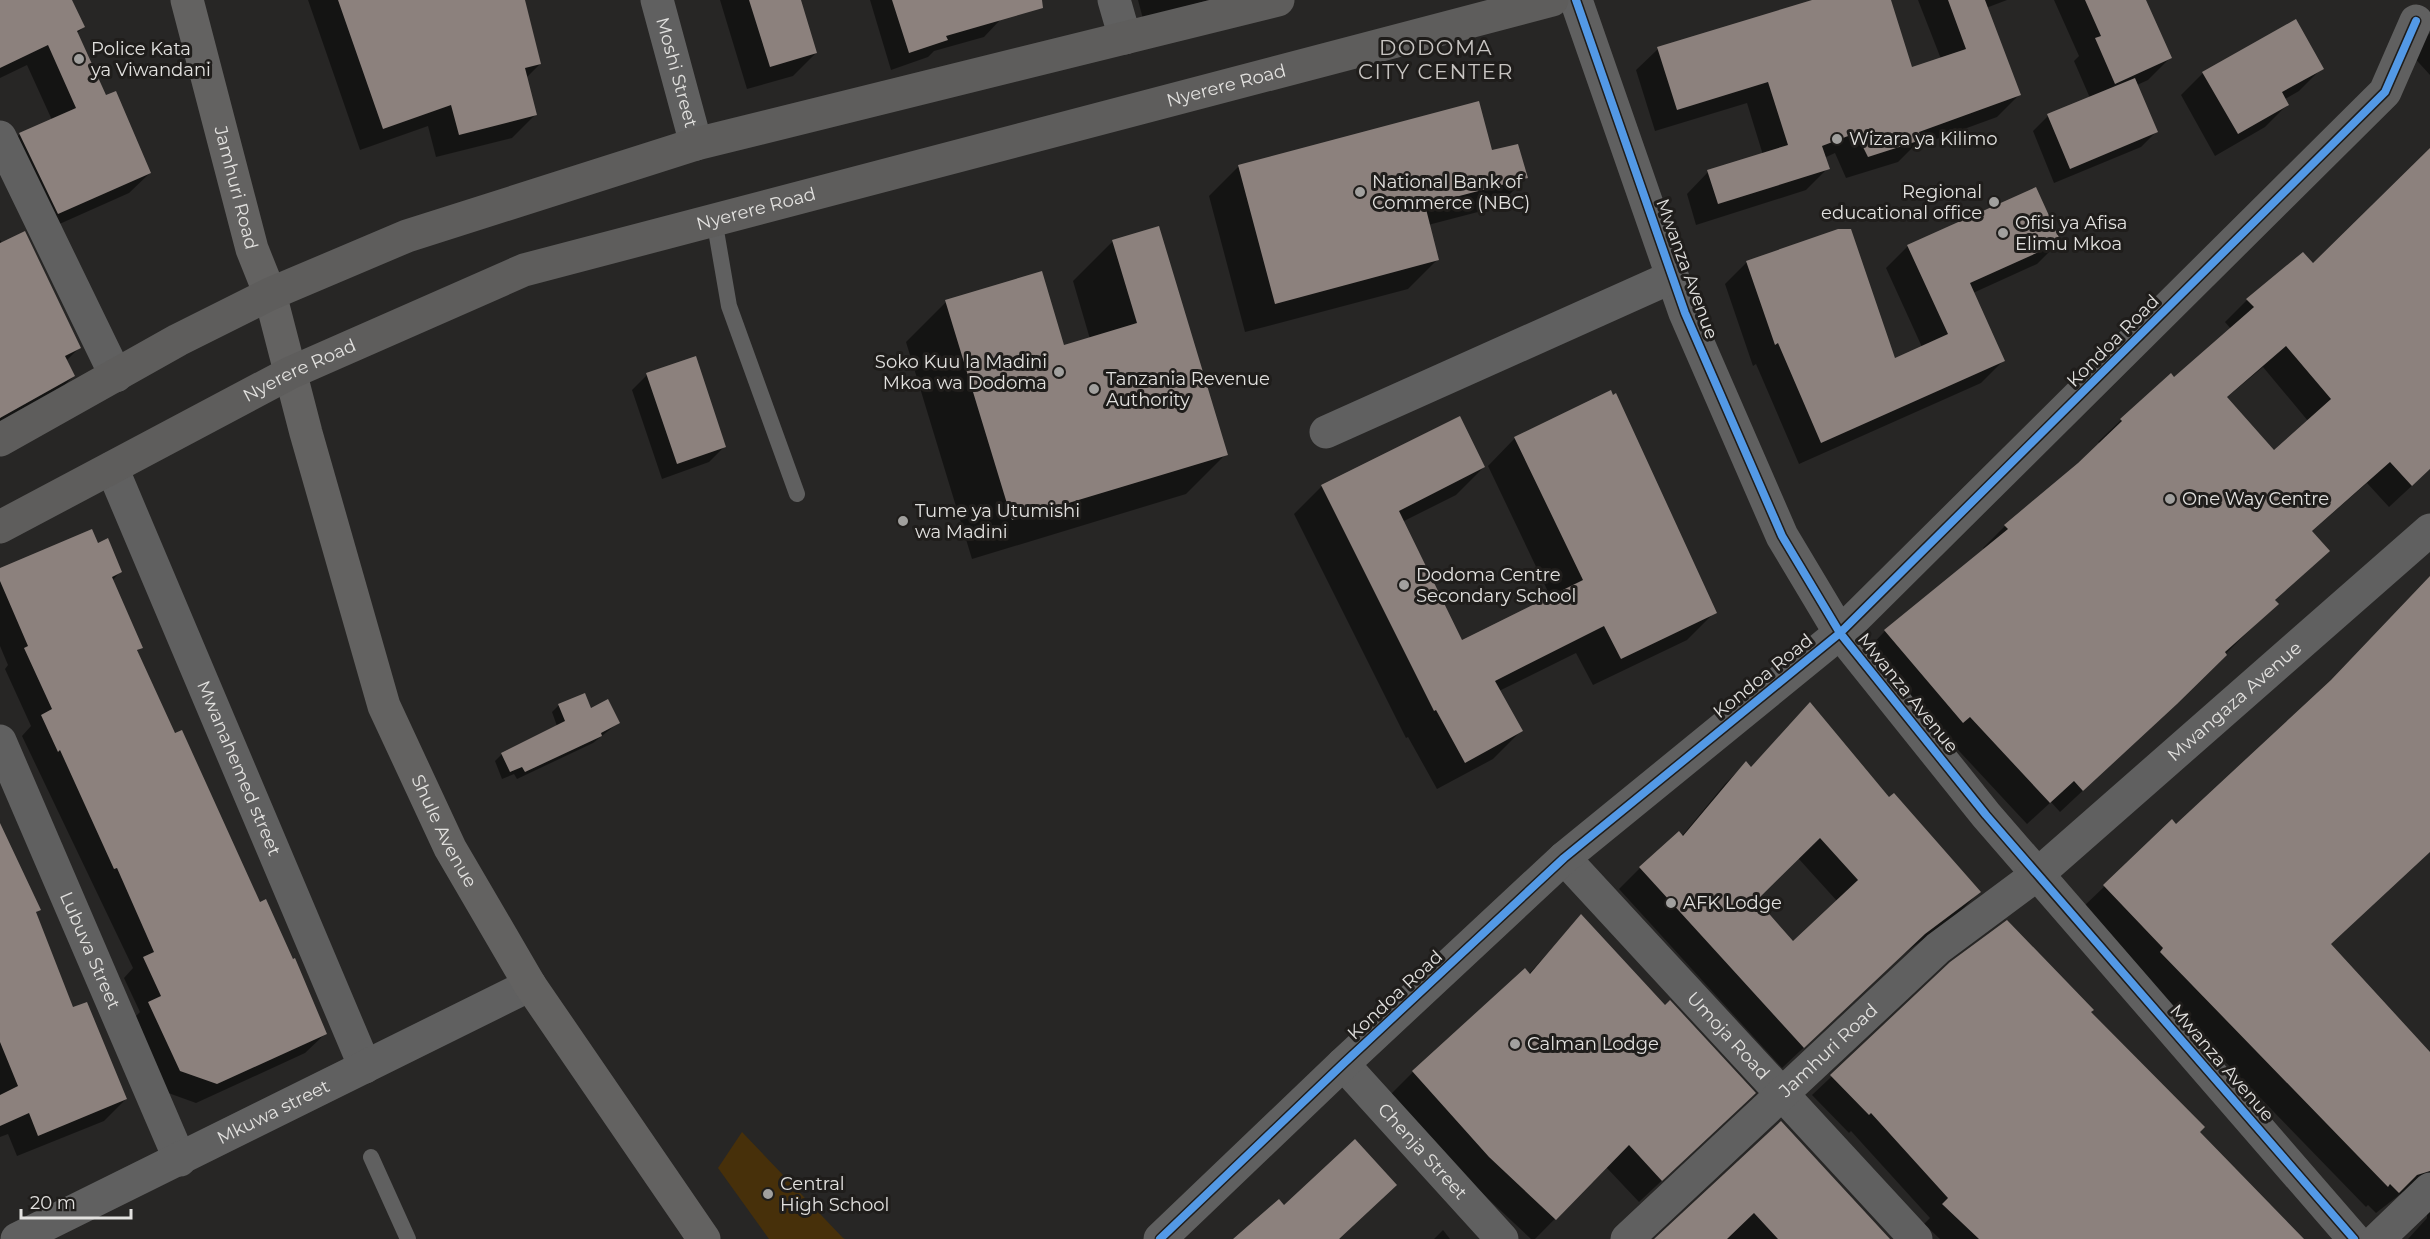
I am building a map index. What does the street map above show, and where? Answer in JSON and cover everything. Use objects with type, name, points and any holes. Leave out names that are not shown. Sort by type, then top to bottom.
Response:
[{"type":"highway","points":[[0,440],[178,340],[270,294],[407,236],[696,144],[1278,0]]},
{"type":"highway","name":"Nyerere Road","points":[[0,527],[290,373],[524,270],[1552,0]]},
{"type":"main road","name":"Jamhuri Road","points":[[187,0],[252,249],[270,294],[290,373]]},
{"type":"main road","name":"Shule Avenue","points":[[290,373],[384,706],[450,848],[530,986],[704,1239]]},
{"type":"street","name":"Moshi Street","points":[[657,0],[696,144]]},
{"type":"street","points":[[1114,0],[1125,38]]},
{"type":"street","name":"Mwanza Avenue","points":[[1576,0],[1685,313],[1782,536],[1840,633],[1986,815],[2039,873],[2354,1239]]},
{"type":"street","name":"Kondoa Road","points":[[1160,1239],[1564,858],[1840,633],[2385,92],[2419,20]]},
{"type":"street","points":[[0,136],[116,376]]},
{"type":"street","points":[[1326,432],[1672,277]]},
{"type":"street","name":"Mwanahemed street","points":[[112,468],[365,1068]]},
{"type":"street","name":"Mwangaza Avenue","points":[[2039,873],[2429,535]]},
{"type":"street","name":"Lubuva Street","points":[[0,741],[180,1160]]},
{"type":"street","name":"Umoja Road","points":[[1564,858],[1916,1239]]},
{"type":"street","name":"Jamhuri Road","points":[[1627,1239],[1938,948],[2039,873]]},
{"type":"street","name":"Mkuwa street","points":[[17,1239],[530,986]]},
{"type":"street","name":"Chenja Street","points":[[1343,1064],[1502,1239]]},
{"type":"street","points":[[2378,1239],[2430,1189]]},
{"type":"lane","points":[[714,219],[729,306],[797,494]]},
{"type":"lane","points":[[371,1157],[408,1239]]},
{"type":"shaded area","name":"Central High School","points":[[742,1132],[845,1239],[769,1239],[718,1168]]},
{"type":"building","points":[[0,0],[72,0],[85,27],[77,31],[106,95],[116,91],[151,173],[58,214],[19,133],[76,108],[48,45],[0,68]]},
{"type":"building","points":[[338,0],[525,0],[541,64],[525,68],[537,115],[459,135],[451,105],[383,129]]},
{"type":"building","points":[[749,0],[801,0],[817,53],[770,67]]},
{"type":"building","points":[[892,0],[1042,0],[1043,8],[946,36],[948,40],[909,53]]},
{"type":"building","points":[[1812,0],[1891,0],[1912,67],[1966,49],[1948,0],[1985,0],[2021,95],[1919,132],[1921,140],[1868,157],[1856,133],[1822,146],[1830,169],[1718,204],[1707,170],[1788,145],[1768,82],[1677,110],[1657,47]]},
{"type":"building","points":[[2085,0],[2146,0],[2172,58],[2115,84],[2095,38],[2101,36]]},
{"type":"building","points":[[2296,19],[2324,69],[2282,92],[2289,105],[2238,134],[2202,72]]},
{"type":"building","points":[[2135,78],[2158,132],[2070,169],[2047,114]]},
{"type":"building","name":"National Bank of Commerce (NBC)","points":[[1479,101],[1492,150],[1518,144],[1528,178],[1425,205],[1439,260],[1275,304],[1238,165]]},
{"type":"building","points":[[2430,148],[2430,469],[2412,486],[2390,462],[2312,531],[2330,551],[2275,600],[2279,604],[2225,652],[2227,655],[2177,704],[2083,791],[2074,781],[2050,803],[1970,717],[1963,723],[1884,630],[2008,529],[2004,525],[2078,463],[2122,421],[2120,419],[2171,373],[2174,377],[2254,307],[2246,299],[2303,252],[2313,263]],"holes":[[[2286,346],[2331,399],[2274,450],[2227,397]]]},
{"type":"building","points":[[2036,187],[2061,242],[1970,283],[2005,361],[1821,443],[1778,343],[1775,345],[1746,261],[1838,229],[1851,229],[1895,358],[1948,334],[1907,245]]},
{"type":"building","points":[[1159,226],[1228,455],[1012,520],[945,300],[1042,271],[1064,345],[1137,323],[1112,240]]},
{"type":"building","points":[[25,231],[81,348],[65,356],[75,376],[0,418],[0,243]]},
{"type":"building","points":[[696,356],[726,447],[677,464],[646,373]]},
{"type":"building","points":[[1611,390],[1613,395],[1616,393],[1717,613],[1621,659],[1604,626],[1495,681],[1523,731],[1465,763],[1436,710],[1434,711],[1321,485],[1460,416],[1485,467],[1399,511],[1462,640],[1583,580],[1514,437]]},
{"type":"building","points":[[92,529],[98,543],[108,538],[122,572],[112,577],[143,648],[137,650],[175,733],[182,730],[260,902],[266,899],[293,959],[295,958],[327,1034],[217,1084],[180,1071],[148,1002],[161,996],[143,957],[154,952],[117,868],[114,869],[60,750],[58,752],[41,715],[52,709],[24,648],[28,646],[0,581],[0,568]]},
{"type":"building","points":[[2430,576],[2430,852],[2331,944],[2430,1052],[2430,1171],[2417,1175],[2399,1193],[2390,1184],[2388,1187],[2160,952],[2163,948],[2103,885],[2172,819],[2176,824],[2331,680]]},
{"type":"building","points":[[585,693],[591,708],[608,699],[620,723],[601,733],[602,736],[525,772],[522,767],[510,772],[501,753],[565,721],[558,704]]},
{"type":"building","points":[[1810,702],[1889,797],[1894,793],[1981,892],[1925,934],[1804,1048],[1639,867],[1679,831],[1683,836],[1746,761],[1751,767]],"holes":[[[1820,838],[1858,880],[1793,941],[1757,900]]]},
{"type":"building","points":[[0,823],[41,910],[36,912],[73,1007],[87,1002],[127,1099],[38,1136],[29,1113],[0,1126],[0,1095],[18,1086],[0,1042]]},
{"type":"building","points":[[1581,914],[1665,1005],[1670,1000],[1756,1093],[1662,1181],[1629,1145],[1556,1220],[1489,1157],[1412,1071],[1525,968],[1530,974]]},
{"type":"building","points":[[2007,920],[2094,1010],[2091,1012],[2205,1127],[2200,1132],[2304,1239],[1979,1239],[1942,1204],[1948,1198],[1871,1113],[1869,1115],[1830,1075],[1950,962]]},
{"type":"building","points":[[1781,1121],[1890,1239],[1778,1239],[1754,1213],[1727,1239],[1654,1239]]},
{"type":"building","points":[[1355,1139],[1397,1185],[1339,1239],[1233,1239],[1279,1199],[1284,1205]]},
{"type":"cycle path","points":[[1576,0],[1685,313],[1782,536],[1840,633],[1986,815],[2354,1239]]},
{"type":"cycle path","points":[[1160,1239],[1564,858],[1840,633],[2385,92],[2416,21]]},
{"type":"place","name":"Police Kata ya Viwandani","points":[[79,59]]},
{"type":"place","name":"Wizara ya Kilimo","points":[[1837,139]]},
{"type":"place","name":"National Bank of Commerce (NBC)","points":[[1360,192]]},
{"type":"place","name":"Regional educational office","points":[[1994,202]]},
{"type":"place","name":"Ofisi ya Afisa Elimu Mkoa","points":[[2003,233]]},
{"type":"place","name":"Soko Kuu la Madini Mkoa wa Dodoma","points":[[1059,372]]},
{"type":"place","name":"Tanzania Revenue Authority","points":[[1094,389]]},
{"type":"place","name":"One Way Centre","points":[[2170,499]]},
{"type":"place","name":"Tume ya Utumishi wa Madini","points":[[903,521]]},
{"type":"place","name":"Dodoma Centre Secondary School","points":[[1404,585]]},
{"type":"place","name":"AFK Lodge","points":[[1671,903]]},
{"type":"place","name":"Calman Lodge","points":[[1515,1044]]},
{"type":"place","name":"Central High School","points":[[768,1194]]},
{"type":"district","name":"DODOMA CITY CENTER","points":[[1436,60]]}]
